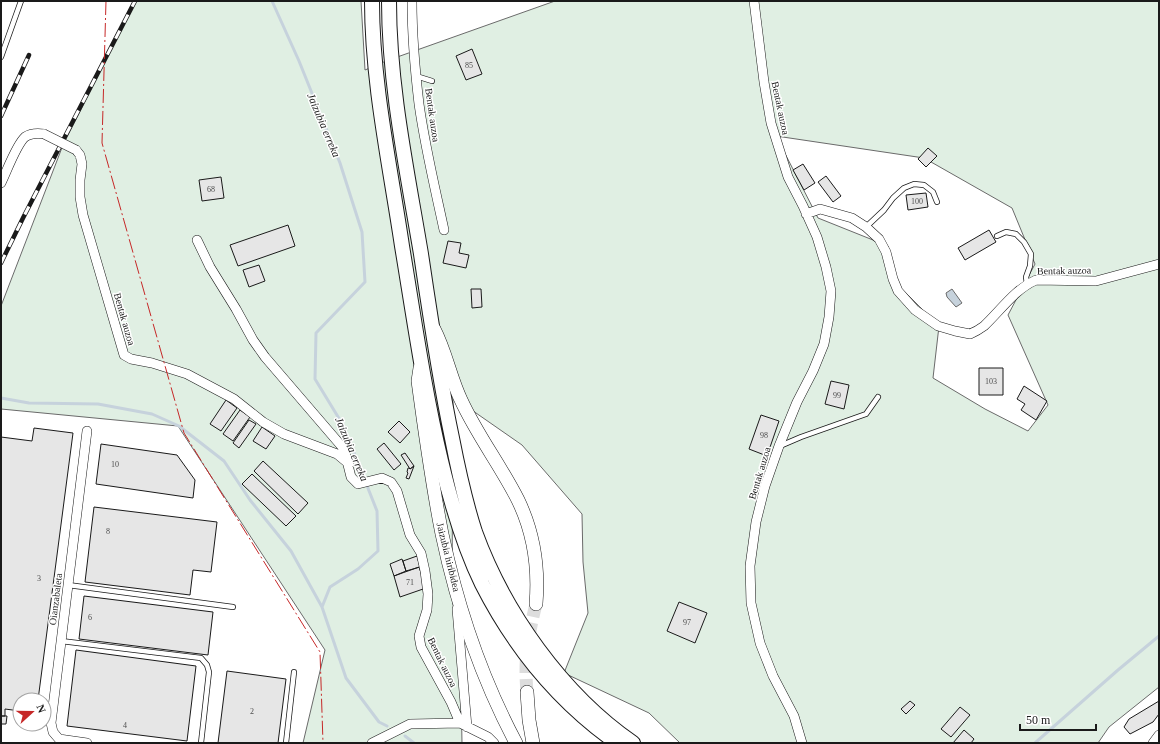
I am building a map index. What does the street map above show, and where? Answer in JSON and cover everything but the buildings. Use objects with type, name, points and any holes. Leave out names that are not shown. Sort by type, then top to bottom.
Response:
[{"type":"main road","points":[[372,1],[380,104],[421,363],[435,434],[462,537],[481,582],[506,626],[534,666],[586,719],[617,743]]},
{"type":"main road","points":[[389,1],[390,40],[396,100],[442,391],[462,487],[476,533],[494,577],[518,619],[536,645],[560,676],[594,711],[633,743]]},
{"type":"main road","points":[[432,323],[441,343],[460,399],[478,432],[509,482],[528,523],[537,566],[536,604]]},
{"type":"main road","name":"Jaizubia hiribidea","points":[[421,363],[418,382],[431,474],[443,536],[466,623],[483,669],[516,743]]},
{"type":"main road","points":[[527,692],[529,720],[533,743]]},
{"type":"street","name":"Bentak auzoa","points":[[412,1],[412,28],[419,104],[428,156],[444,230]]},
{"type":"street","name":"Bentak auzoa","points":[[754,1],[764,82],[771,123],[788,177],[817,237],[831,291],[830,317],[824,344],[778,446],[765,486],[756,522],[750,566],[751,603],[760,643],[773,676],[794,716],[802,743]]},
{"type":"street","name":"Bentak auzoa","points":[[1,183],[20,144],[26,136],[34,133],[44,134],[76,150],[80,155],[82,164],[80,197],[84,215],[124,355],[131,359],[152,363],[187,374],[234,399],[263,422],[284,434],[337,454],[349,464]]},
{"type":"street","name":"Bentak auzoa","points":[[806,214],[820,209],[852,218],[866,227],[879,239],[886,252],[893,279],[898,291],[915,310],[938,326],[970,334],[982,327],[1027,284],[1036,280],[1096,281],[1159,264]]},
{"type":"street","name":"Bentak auzoa","points":[[197,240],[210,267],[261,352],[344,449],[349,464],[351,477],[358,484],[382,478],[391,482],[397,491],[410,535],[421,553],[425,571],[428,594],[427,610],[419,636],[421,647],[463,725]]},
{"type":"street","name":"Oianzabaleta","points":[[87,430],[51,723],[53,732],[59,739],[87,743]]},
{"type":"street","points":[[456,588],[463,725]]},
{"type":"street","points":[[372,743],[410,724],[463,725],[488,737],[494,743]]},
{"type":"street","points":[[1153,743],[1159,735]]},
{"type":"lane","points":[[1,57],[21,1]]},
{"type":"lane","points":[[416,76],[432,81]]},
{"type":"lane","points":[[866,227],[904,188],[914,184],[924,185],[933,192],[937,202]]},
{"type":"lane","points":[[996,236],[1006,232],[1016,234],[1024,242],[1031,254],[1030,266],[1026,277],[1027,284]]},
{"type":"lane","points":[[778,446],[866,414],[878,397]]},
{"type":"lane","points":[[68,585],[233,607]]},
{"type":"lane","points":[[61,641],[201,658],[207,665],[209,672],[201,743]]},
{"type":"lane","points":[[286,743],[294,672]]},
{"type":"green space","points":[[135,1],[361,1],[365,70],[386,61],[555,1],[1159,1],[1159,687],[1109,727],[1098,743],[680,743],[649,713],[564,673],[588,613],[583,562],[582,514],[522,445],[453,397],[452,593],[461,690],[462,743],[303,743],[325,650],[178,426],[1,409],[1,306],[63,145]],"holes":[[[776,136],[924,158],[1012,208],[1035,264],[1008,315],[1048,405],[1028,431],[985,409],[933,378],[939,326],[898,285],[888,246],[818,218]]]},
{"type":"shaded area","points":[[952,289],[962,303],[956,307],[947,297],[946,293]]},
{"type":"waterway","name":"Jaizubia erreka","points":[[272,1],[299,61],[340,163],[362,232],[365,282],[316,333],[315,379],[343,425],[377,511],[378,551],[358,569],[330,587],[322,607],[346,678],[379,722],[387,726]]},
{"type":"waterway","points":[[1,398],[29,403],[98,404],[152,414],[179,426],[224,461],[250,500],[291,551],[322,607]]},
{"type":"waterway","points":[[1035,743],[1159,636]]},
{"type":"waterway","name":"Jaizubia erreka","points":[[405,736],[414,743]]},
{"type":"tunnel","points":[[527,692],[527,648],[536,604]]},
{"type":"railway","points":[[1,263],[135,1]]},
{"type":"railway","points":[[1,116],[29,55]]},
{"type":"power","points":[[106,1],[102,143],[184,433],[320,652],[323,743]]}]
